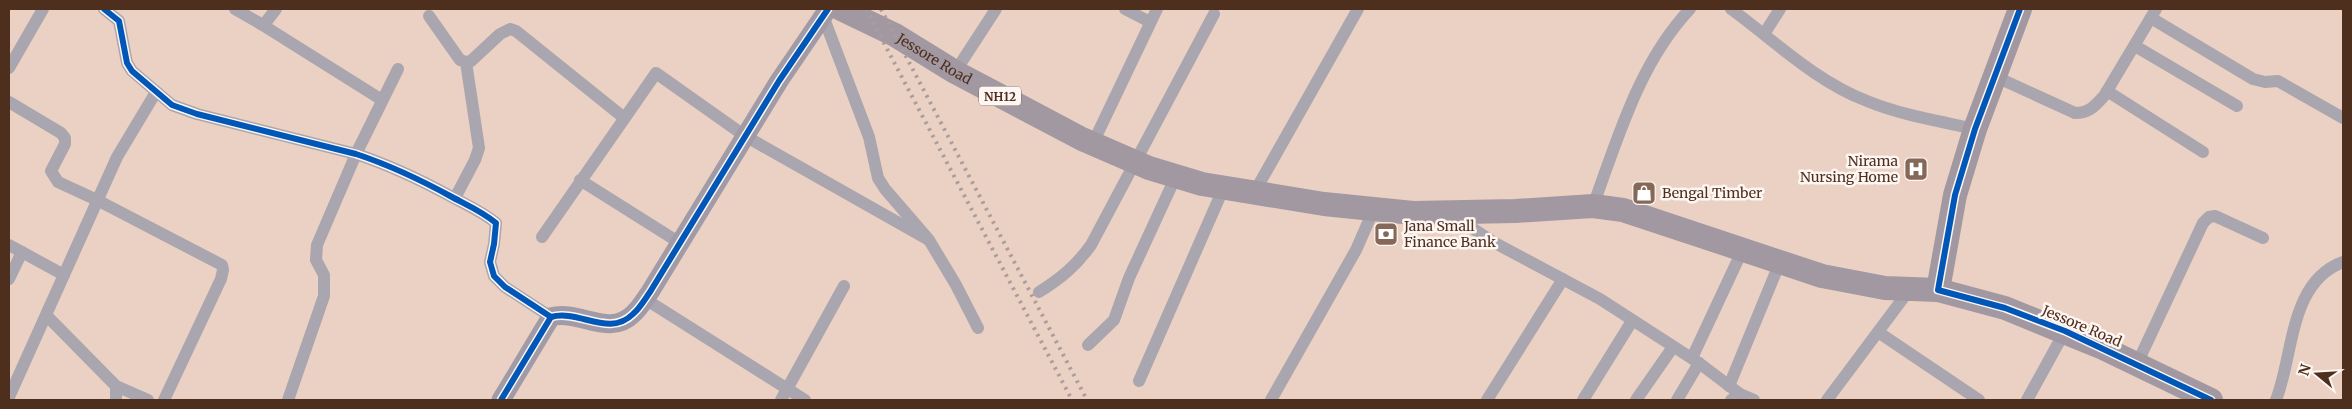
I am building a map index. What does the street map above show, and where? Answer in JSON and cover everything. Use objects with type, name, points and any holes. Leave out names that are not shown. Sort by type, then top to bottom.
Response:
[{"type":"highway","points":[[1938,290],[1955,194],[1975,129],[2020,9]]},
{"type":"highway","name":"Jessore Road","points":[[830,11],[895,35],[955,72],[1087,141]]},
{"type":"highway","name":"NH12","points":[[1087,141],[1176,176],[1224,188],[1374,210],[1450,214],[1593,206],[1622,210],[1822,276],[1858,285],[1938,290]]},
{"type":"highway","name":"Jessore Road","points":[[1938,290],[2005,308],[2065,331],[2211,400]]},
{"type":"street","points":[[9,68],[43,9]]},
{"type":"street","points":[[104,9],[119,21],[127,63],[132,71],[172,105],[197,114],[356,154],[422,180],[486,215],[496,223],[490,262],[494,276],[505,287],[551,317]]},
{"type":"street","points":[[235,9],[382,100]]},
{"type":"street","points":[[261,24],[266,22],[276,9]]},
{"type":"street","points":[[955,72],[996,9]]},
{"type":"street","points":[[1125,9],[1150,22]]},
{"type":"street","points":[[1087,141],[1157,9]]},
{"type":"street","points":[[1254,192],[1358,9]]},
{"type":"street","points":[[1593,206],[1634,96],[1659,50],[1690,9]]},
{"type":"street","points":[[1731,9],[1808,69],[1867,101],[1903,113],[1975,129]]},
{"type":"street","points":[[1764,34],[1780,9]]},
{"type":"street","points":[[501,400],[551,317],[562,314],[606,324],[620,324],[633,314],[645,299],[745,136],[830,11]]},
{"type":"street","points":[[830,11],[869,137],[878,178],[885,189],[929,240],[956,285],[978,328]]},
{"type":"street","points":[[1994,76],[2075,113],[2084,113],[2094,108],[2107,91],[2154,13],[2253,79],[2265,82],[2278,81],[2343,118]]},
{"type":"street","points":[[1040,292],[1064,276],[1079,261],[1101,228],[1134,161],[1214,14]]},
{"type":"street","points":[[429,16],[460,60],[466,62],[471,61],[506,30],[516,31],[623,117]]},
{"type":"street","points":[[2134,46],[2236,106]]},
{"type":"street","points":[[454,198],[476,160],[479,148],[466,62]]},
{"type":"street","points":[[289,400],[324,296],[324,276],[316,260],[317,245],[356,154],[398,69]]},
{"type":"street","points":[[542,236],[623,117],[656,73],[745,136],[929,240]]},
{"type":"street","points":[[2107,91],[2203,152]]},
{"type":"street","points":[[9,397],[97,200],[124,144],[156,92]]},
{"type":"street","points":[[9,102],[61,133],[66,138],[65,144],[51,171],[53,177],[58,182],[215,259],[222,265],[224,270],[221,278],[164,400]]},
{"type":"street","points":[[1088,345],[1114,320],[1129,278],[1176,176]]},
{"type":"street","points":[[580,180],[680,243]]},
{"type":"street","points":[[1139,382],[1224,188]]},
{"type":"street","points":[[1271,400],[1356,250],[1374,210]]},
{"type":"street","points":[[1450,214],[1495,243],[1600,299],[1696,361],[1729,386],[1736,397],[1754,400]]},
{"type":"street","points":[[2137,364],[2203,223],[2208,218],[2215,216],[2263,238]]},
{"type":"street","points":[[9,245],[64,275]]},
{"type":"street","points":[[1677,400],[1744,250]]},
{"type":"street","points":[[9,279],[22,252]]},
{"type":"street","points":[[1729,386],[1780,262]]},
{"type":"street","points":[[2276,400],[2295,328],[2309,289],[2318,276],[2332,266],[2343,262]]},
{"type":"street","points":[[1488,400],[1563,280]]},
{"type":"street","points":[[784,395],[844,286]]},
{"type":"street","points":[[1827,400],[1910,289]]},
{"type":"street","points":[[645,299],[784,395],[805,400]]},
{"type":"street","points":[[46,316],[116,386],[148,400]]},
{"type":"street","points":[[1583,400],[1632,321]]},
{"type":"street","points":[[2027,400],[2065,331]]},
{"type":"street","points":[[1878,332],[1979,400]]},
{"type":"street","points":[[1636,400],[1673,347]]},
{"type":"street","points":[[116,386],[116,400]]},
{"type":"railway","points":[[866,9],[1072,400]]},
{"type":"railway","points":[[881,9],[1087,400]]},
{"type":"cycle path","points":[[104,9],[119,21],[127,63],[132,71],[172,105],[197,114],[368,158],[417,179],[486,215],[496,223],[490,262],[494,276],[505,287],[551,317]]},
{"type":"cycle path","points":[[501,400],[551,317],[562,316],[614,323],[624,321],[638,309],[779,81],[828,9]]},
{"type":"cycle path","points":[[2020,9],[1975,129],[1955,195],[1938,290],[2005,308],[2065,331],[2211,400]]},
{"type":"place","name":"Nirama Nursing Home","points":[[1916,169]]},
{"type":"place","name":"Bengal Timber","points":[[1644,193]]},
{"type":"place","name":"Jana Small Finance Bank","points":[[1386,234]]}]
